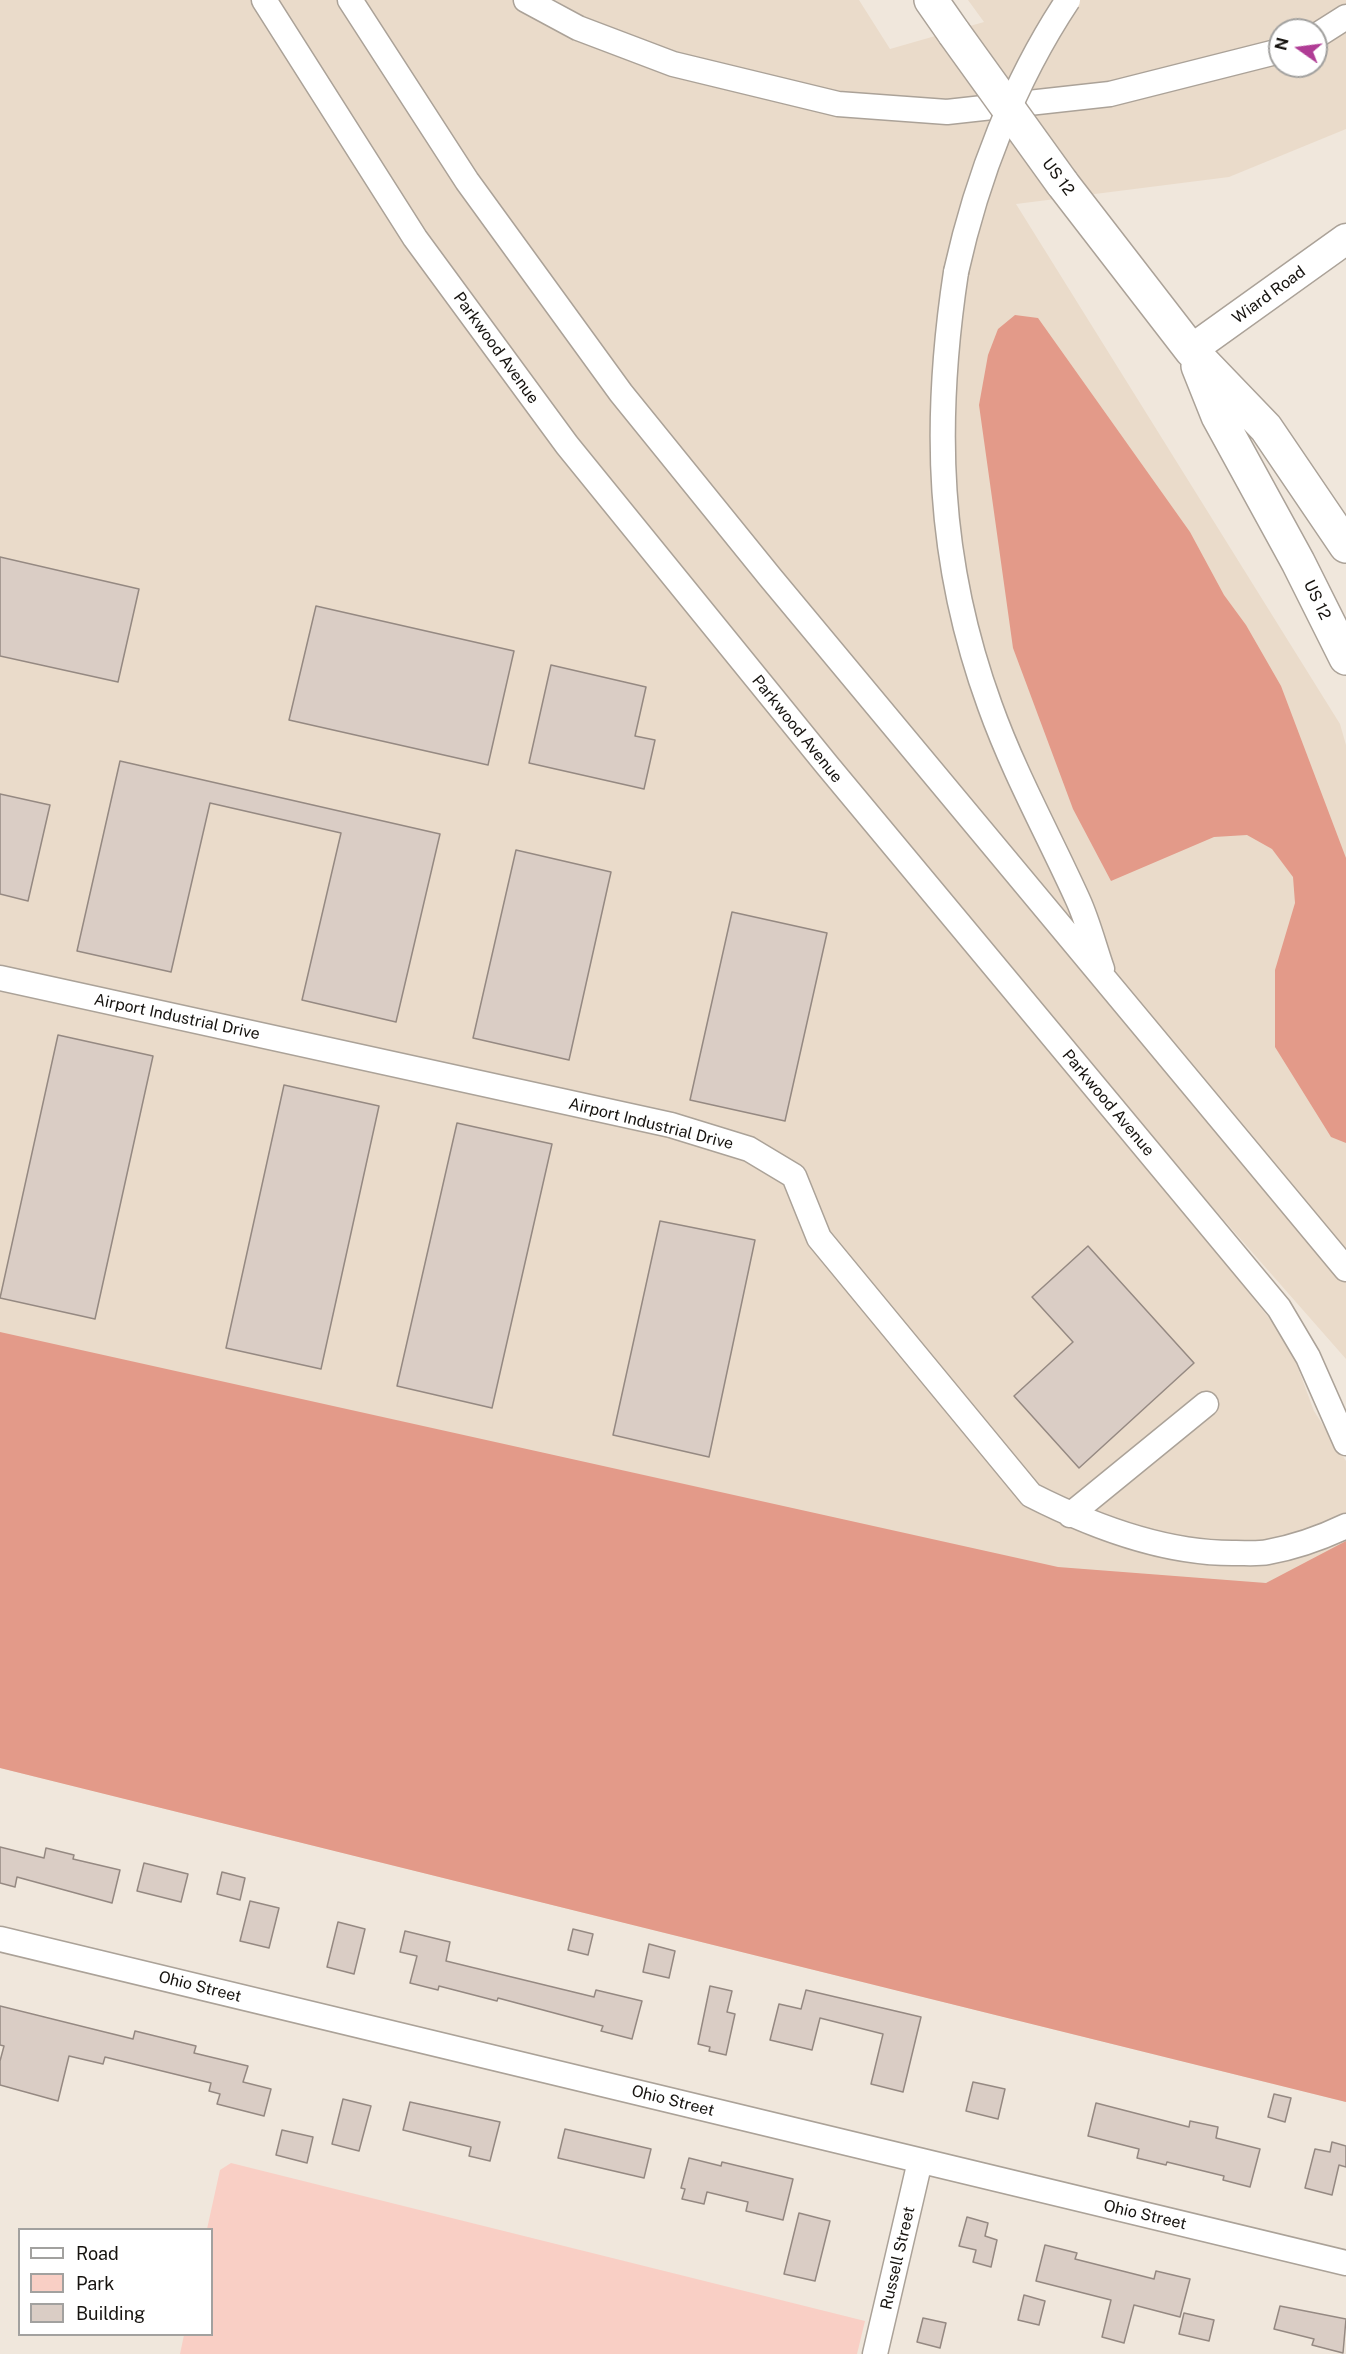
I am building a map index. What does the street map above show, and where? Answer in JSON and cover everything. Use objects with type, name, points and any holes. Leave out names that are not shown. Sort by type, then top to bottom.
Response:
[{"type":"highway","name":"US 12","points":[[931,0],[1062,183],[1191,350],[1266,428],[1346,546]]},
{"type":"highway","name":"US 12","points":[[1191,350],[1218,416],[1298,562],[1346,658]]},
{"type":"main road","name":"Wiard Road","points":[[1191,350],[1346,239]]},
{"type":"street","name":"Parkwood Avenue","points":[[264,0],[415,238],[567,445],[819,756],[1279,1308],[1308,1357],[1346,1443]]},
{"type":"street","points":[[350,0],[467,181],[621,393],[1107,984],[1346,1269]]},
{"type":"street","points":[[526,0],[578,28],[673,64],[838,104],[947,112],[1110,94],[1268,54]]},
{"type":"street","points":[[1068,0],[1050,27],[1026,74],[991,154],[966,228],[956,272],[947,331],[941,402],[942,457],[952,563],[989,706],[1033,808],[1079,903],[1107,984]]},
{"type":"street","points":[[1328,28],[1346,17]]},
{"type":"street","points":[[1328,39],[1346,34]]},
{"type":"street","name":"Airport Industrial Drive","points":[[0,978],[671,1125],[749,1149],[794,1176],[819,1238],[1031,1495],[1070,1515],[1131,1536],[1210,1553],[1266,1553],[1322,1538],[1346,1526]]},
{"type":"street","points":[[1070,1515],[1206,1404]]},
{"type":"street","name":"Ohio Street","points":[[0,1939],[1346,2263]]},
{"type":"street","name":"Russell Street","points":[[875,2354],[920,2161]]},
{"type":"shaded area","points":[[0,0],[859,0],[890,49],[984,22],[968,0],[1346,0],[1346,129],[1229,177],[1016,204],[1340,724],[1346,745],[1346,1359],[888,838],[1276,1327],[1295,1360],[1314,1411],[1346,1461],[1346,2102],[0,1768]]},
{"type":"shaded area","points":[[1015,315],[1038,318],[1190,532],[1224,595],[1246,625],[1281,686],[1346,858],[1346,1143],[1331,1137],[1275,1047],[1275,970],[1295,903],[1293,877],[1272,849],[1247,835],[1214,837],[1111,881],[1073,809],[1013,648],[979,405],[988,355],[998,329]]},
{"type":"shaded area","points":[[0,1332],[1058,1567],[1266,1583],[1346,1541],[1346,2102],[0,1768]]},
{"type":"green space","points":[[231,2163],[865,2321],[857,2354],[180,2354],[184,2336],[213,2336],[213,2228],[207,2228],[220,2170]]},
{"type":"building","points":[[0,557],[139,589],[118,682],[0,656]]},
{"type":"building","points":[[316,606],[514,651],[488,765],[289,720]]},
{"type":"building","points":[[551,665],[646,687],[635,736],[655,740],[644,789],[529,763]]},
{"type":"building","points":[[120,761],[440,834],[396,1022],[302,1000],[341,833],[210,803],[171,972],[77,951]]},
{"type":"building","points":[[0,794],[50,805],[28,901],[0,894]]},
{"type":"building","points":[[516,850],[611,872],[569,1060],[473,1038]]},
{"type":"building","points":[[732,912],[827,933],[785,1121],[690,1100]]},
{"type":"building","points":[[58,1035],[153,1056],[95,1319],[0,1298]]},
{"type":"building","points":[[284,1085],[379,1106],[321,1369],[226,1348]]},
{"type":"building","points":[[457,1123],[552,1144],[492,1408],[397,1386]]},
{"type":"building","points":[[660,1221],[755,1240],[709,1457],[613,1435]]},
{"type":"building","points":[[1088,1246],[1194,1363],[1079,1468],[1014,1396],[1073,1342],[1032,1297]]},
{"type":"building","points":[[0,1847],[44,1858],[46,1848],[74,1855],[73,1859],[120,1870],[112,1903],[17,1877],[15,1887],[0,1883]]},
{"type":"building","points":[[144,1863],[188,1874],[181,1902],[137,1891]]},
{"type":"building","points":[[222,1872],[245,1878],[240,1900],[217,1894]]},
{"type":"building","points":[[250,1901],[279,1908],[269,1948],[240,1941]]},
{"type":"building","points":[[338,1922],[365,1929],[354,1974],[327,1967]]},
{"type":"building","points":[[573,1929],[593,1934],[588,1955],[568,1950]]},
{"type":"building","points":[[405,1931],[450,1942],[446,1961],[594,1997],[596,1990],[642,2001],[632,2039],[601,2031],[603,2026],[498,1998],[497,2001],[439,1986],[438,1990],[410,1983],[417,1956],[400,1952]]},
{"type":"building","points":[[649,1944],[675,1951],[669,1978],[643,1972]]},
{"type":"building","points":[[710,1986],[732,1991],[727,2012],[735,2014],[726,2055],[709,2051],[710,2047],[698,2044]]},
{"type":"building","points":[[806,1990],[921,2017],[903,2092],[871,2084],[883,2034],[820,2018],[812,2050],[770,2040],[779,2004],[801,2009]]},
{"type":"building","points":[[0,2006],[133,2039],[135,2031],[196,2046],[194,2053],[248,2066],[243,2082],[271,2089],[264,2116],[217,2104],[220,2094],[209,2091],[211,2083],[105,2057],[103,2064],[69,2056],[58,2101],[0,2085],[0,2061],[4,2046],[0,2045]]},
{"type":"building","points":[[973,2082],[1005,2089],[998,2119],[966,2111]]},
{"type":"building","points":[[1274,2094],[1291,2098],[1285,2122],[1268,2117]]},
{"type":"building","points":[[343,2099],[371,2106],[359,2151],[332,2144]]},
{"type":"building","points":[[410,2102],[500,2122],[490,2161],[469,2156],[471,2147],[403,2130]]},
{"type":"building","points":[[1096,2103],[1189,2127],[1190,2121],[1218,2127],[1216,2138],[1260,2149],[1250,2187],[1223,2180],[1224,2176],[1167,2162],[1166,2165],[1137,2158],[1139,2149],[1088,2136]]},
{"type":"building","points":[[565,2129],[651,2149],[644,2178],[558,2158]]},
{"type":"building","points":[[282,2130],[313,2137],[307,2163],[276,2155]]},
{"type":"building","points":[[1332,2142],[1346,2146],[1346,2167],[1339,2165],[1332,2195],[1305,2188],[1315,2149],[1330,2152]]},
{"type":"building","points":[[689,2158],[721,2166],[722,2162],[793,2179],[783,2220],[746,2211],[748,2202],[707,2192],[704,2204],[682,2199],[685,2189],[681,2188]]},
{"type":"building","points":[[799,2213],[830,2221],[815,2281],[784,2274]]},
{"type":"building","points":[[967,2217],[988,2223],[985,2236],[997,2240],[991,2267],[973,2262],[976,2250],[959,2246]]},
{"type":"building","points":[[1045,2245],[1077,2253],[1075,2259],[1154,2279],[1156,2271],[1190,2279],[1180,2317],[1134,2305],[1124,2343],[1102,2337],[1111,2300],[1036,2281]]},
{"type":"building","points":[[1024,2295],[1045,2301],[1039,2325],[1018,2320]]},
{"type":"building","points":[[1280,2306],[1346,2319],[1343,2353],[1312,2345],[1314,2339],[1274,2329]]},
{"type":"building","points":[[1184,2313],[1214,2320],[1209,2341],[1179,2334]]},
{"type":"building","points":[[923,2318],[946,2323],[940,2348],[917,2342]]}]
